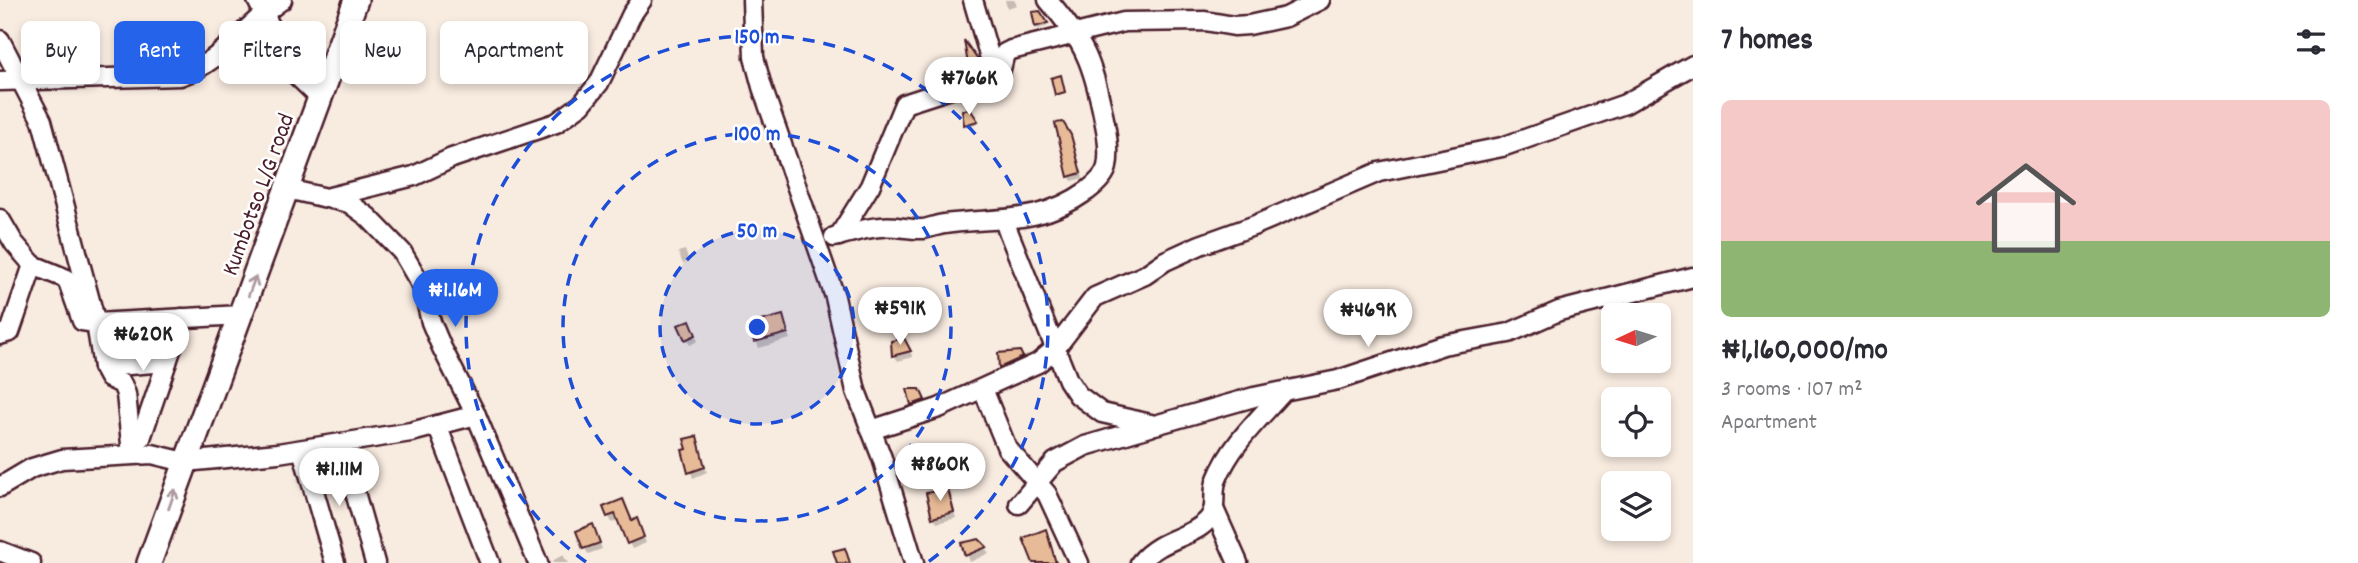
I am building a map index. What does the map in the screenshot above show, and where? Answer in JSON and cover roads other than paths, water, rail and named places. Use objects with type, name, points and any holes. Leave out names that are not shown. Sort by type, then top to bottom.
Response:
[{"type":"main road","name":"Kumbotso L/G road","points":[[149,563],[355,0]]},
{"type":"street","points":[[0,81],[20,78],[180,76],[201,69],[260,6],[282,0]]},
{"type":"street","points":[[327,197],[414,176],[452,158],[556,123],[581,105],[599,83],[632,14],[642,0]]},
{"type":"street","points":[[752,0],[754,57],[835,297],[856,391],[871,430],[909,562]]},
{"type":"street","points":[[973,0],[995,75]]},
{"type":"street","points":[[816,241],[877,227],[921,229],[944,224],[1004,222],[1043,214],[1074,200],[1095,185],[1107,169],[1108,138],[1100,96],[1087,54],[1077,33],[1048,0]]},
{"type":"street","points":[[839,236],[870,186],[904,104],[995,75],[1002,71],[1005,53],[1124,22],[1205,21],[1234,26],[1249,25],[1286,17],[1320,0]]},
{"type":"street","points":[[260,6],[294,73],[320,98]]},
{"type":"street","points":[[0,40],[41,121],[96,323],[103,367],[108,377],[122,384],[127,394],[132,450]]},
{"type":"street","points":[[871,430],[939,408],[1038,363],[1055,349],[1095,297],[1145,275],[1165,261],[1200,245],[1253,226],[1378,172],[1502,148],[1625,104],[1693,65]]},
{"type":"street","points":[[287,189],[349,203],[368,217],[402,251],[423,288],[436,335],[475,415],[538,563]]},
{"type":"street","points":[[0,219],[14,243],[33,265],[67,279],[82,321],[96,323],[241,315]]},
{"type":"street","points":[[1004,222],[1068,380],[1091,407],[1130,422],[1155,425]]},
{"type":"street","points":[[0,335],[10,332],[33,265]]},
{"type":"street","points":[[1019,505],[1055,462],[1085,446],[1254,397],[1338,380],[1443,345],[1509,332],[1559,312],[1693,277]]},
{"type":"street","points":[[132,450],[141,438],[182,318]]},
{"type":"street","points":[[103,367],[167,362]]},
{"type":"street","points":[[983,389],[1007,448],[1038,481],[1068,534],[1079,563]]},
{"type":"street","points":[[1238,563],[1214,509],[1216,480],[1235,447],[1282,393]]},
{"type":"street","points":[[0,487],[32,468],[62,459],[132,450],[185,462],[302,450],[437,425],[475,415]]},
{"type":"street","points":[[437,425],[490,563]]},
{"type":"street","points":[[341,443],[374,563]]},
{"type":"street","points":[[302,450],[335,563]]},
{"type":"street","points":[[1140,563],[1160,545],[1205,523],[1214,509]]},
{"type":"street","points":[[0,551],[31,563]]}]
